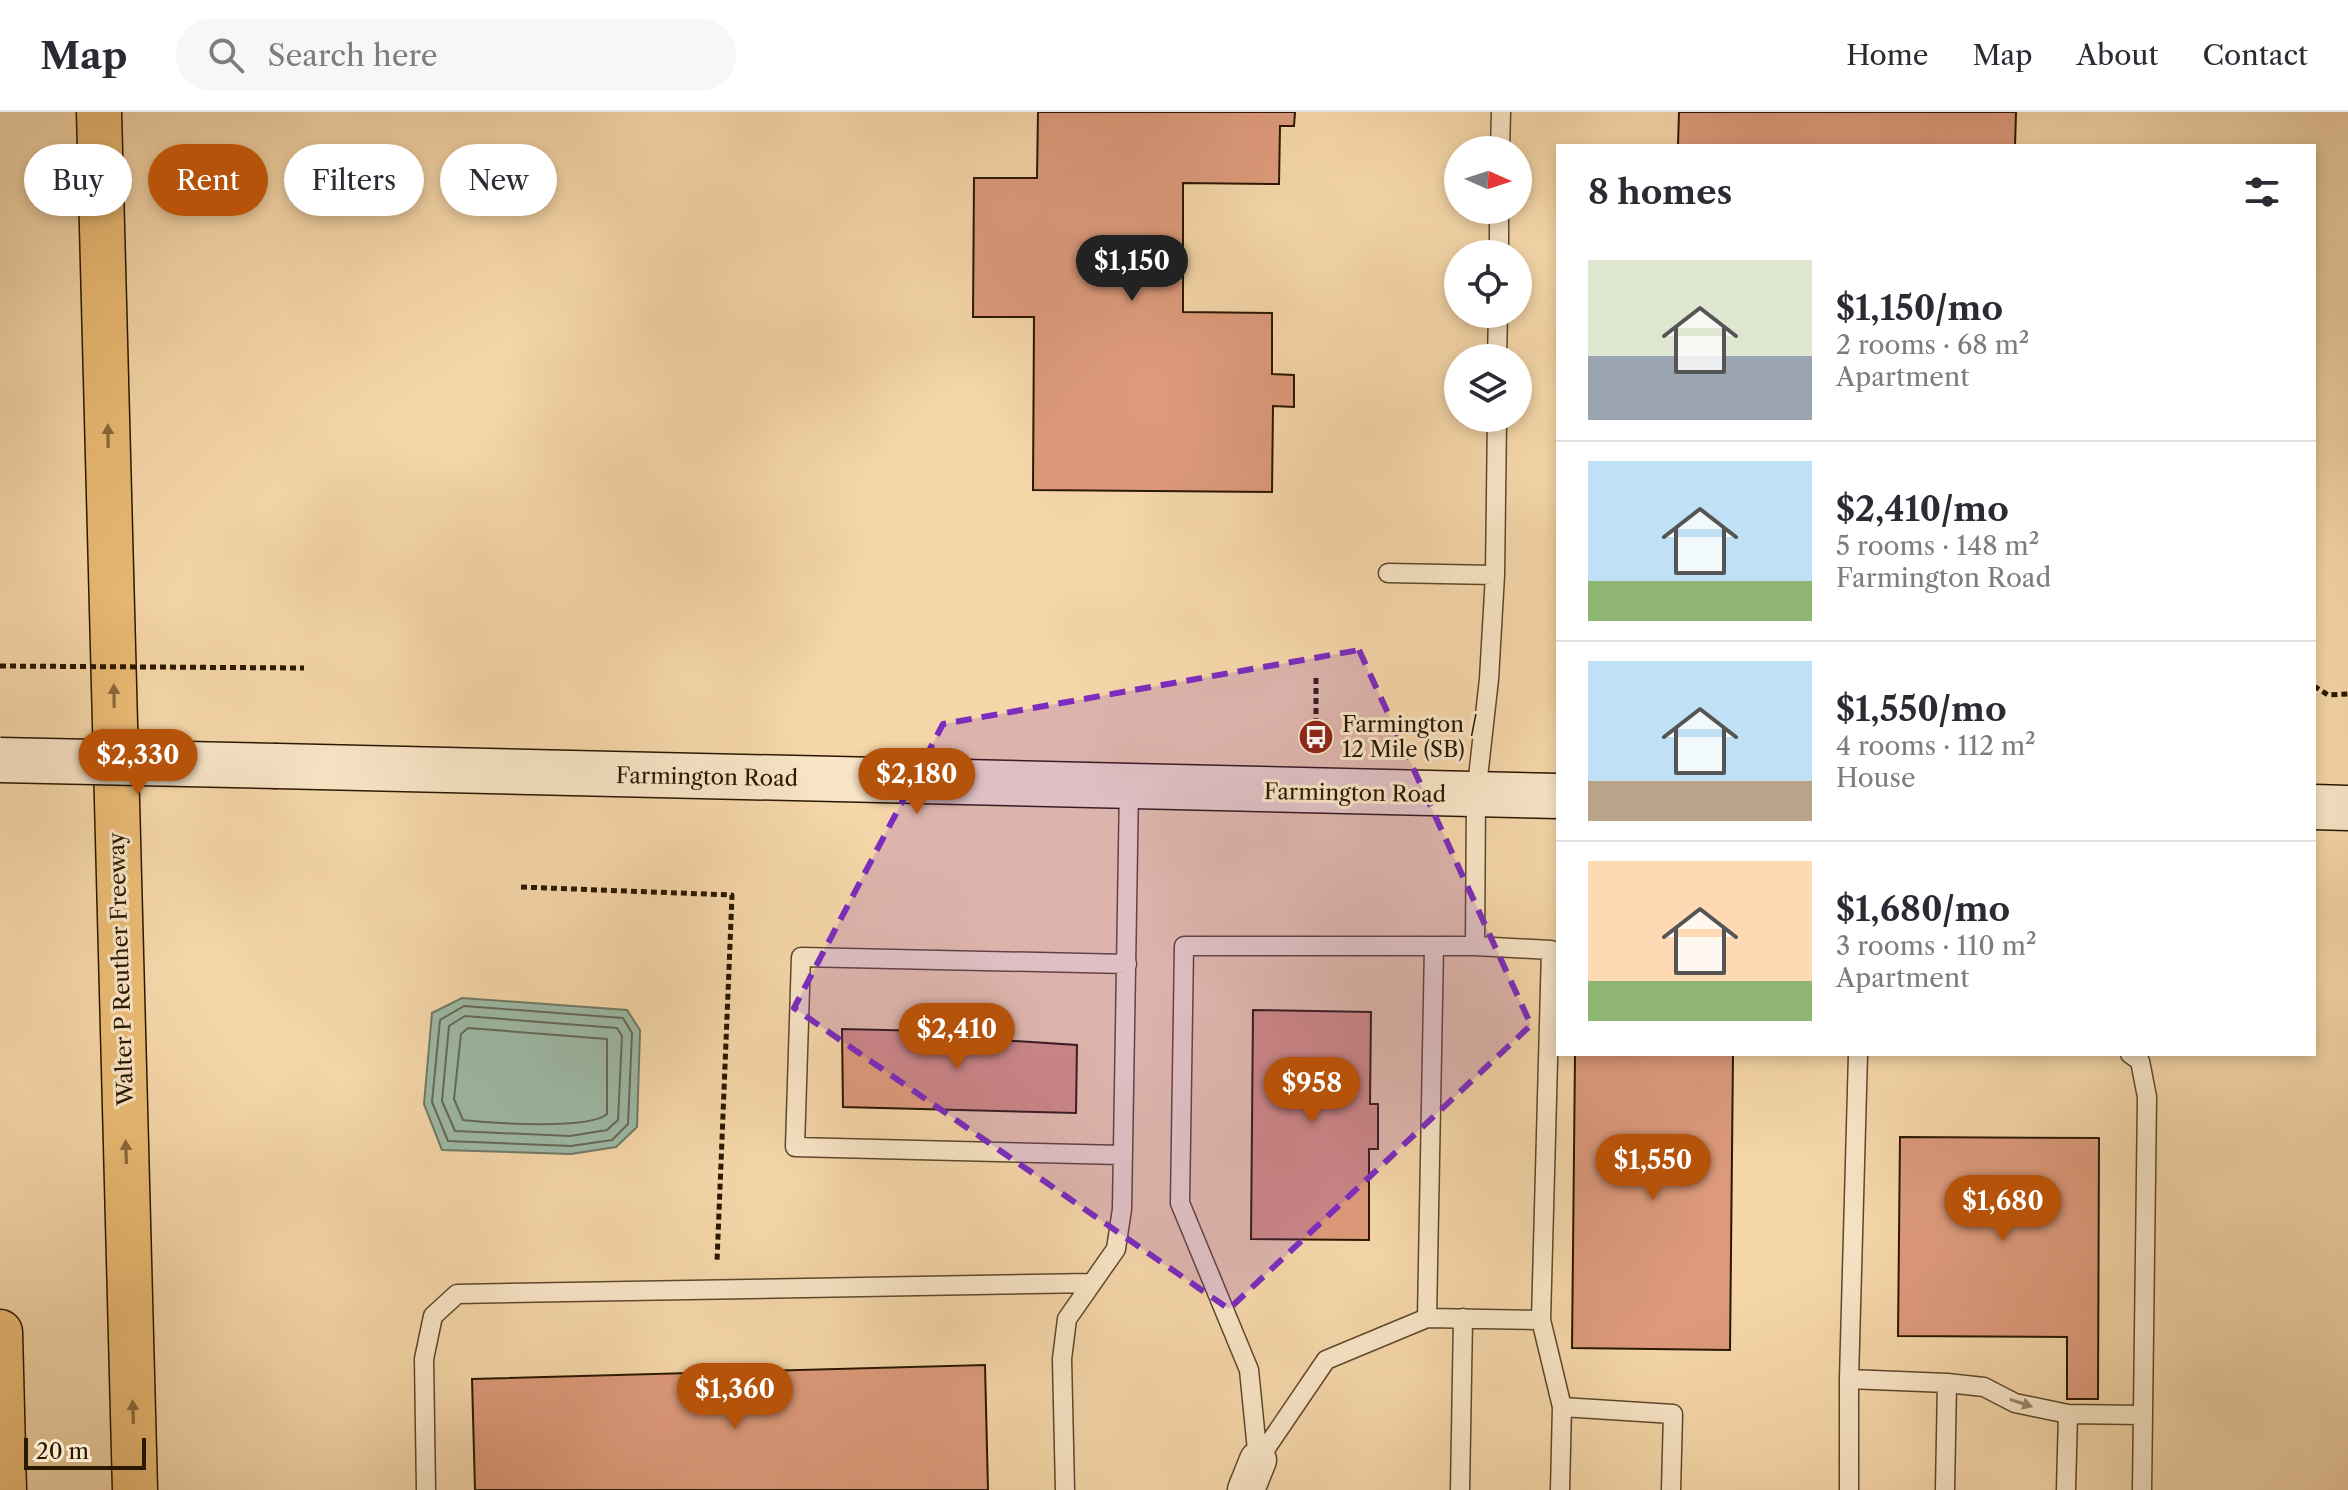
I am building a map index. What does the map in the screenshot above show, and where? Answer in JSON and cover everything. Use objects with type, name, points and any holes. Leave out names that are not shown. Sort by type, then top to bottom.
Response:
[{"type":"highway","name":"Walter P Reuther Freeway","points":[[99,112],[135,1490]]},
{"type":"highway","points":[[0,1332],[4,1490]]},
{"type":"street","name":"Farmington Road","points":[[0,760],[1556,796]]},
{"type":"street","points":[[2316,807],[2348,808]]},
{"type":"lane","points":[[1500,136],[1501,112]]},
{"type":"lane","points":[[1475,946],[1476,795],[1489,679],[1495,575],[1497,432]]},
{"type":"lane","points":[[1388,573],[1495,575]]},
{"type":"lane","points":[[1065,1490],[1062,1359],[1067,1319],[1116,1249],[1122,1209],[1129,787]]},
{"type":"lane","points":[[1252,1475],[1249,1370],[1180,1203],[1184,946],[1475,946],[1551,950],[1554,968],[1541,1320],[1562,1407],[1560,1490]]},
{"type":"lane","points":[[1427,1318],[1434,946]]},
{"type":"lane","points":[[1121,1155],[795,1147],[795,1131],[801,957],[1127,964]]},
{"type":"lane","points":[[1849,1490],[1858,1056]]},
{"type":"lane","points":[[2133,1056],[2140,1061],[2147,1097],[2142,1490]]},
{"type":"lane","points":[[426,1490],[424,1359],[433,1316],[457,1294],[1092,1283]]},
{"type":"lane","points":[[1252,1475],[1326,1360],[1427,1318],[1541,1320]]},
{"type":"lane","points":[[1460,1490],[1463,1318]]},
{"type":"lane","points":[[1849,1379],[1984,1387],[2015,1403],[2068,1414],[2142,1415]]},
{"type":"lane","points":[[1945,1490],[1947,1383]]},
{"type":"lane","points":[[1562,1407],[1673,1414],[1671,1490]]},
{"type":"lane","points":[[2066,1490],[2068,1414]]},
{"type":"path","points":[[0,666],[304,668]]},
{"type":"path","points":[[1316,678],[1316,737]]},
{"type":"path","points":[[2316,687],[2328,695],[2348,694]]},
{"type":"path","points":[[521,887],[732,895],[716,1290]]},
{"type":"highlighted area","points":[[1359,650],[1531,1025],[1229,1309],[794,1008],[943,724]]},
{"type":"water","points":[[462,998],[627,1010],[640,1030],[637,1127],[616,1147],[571,1154],[442,1150],[424,1104],[432,1013]]},
{"type":"building","points":[[1038,112],[1295,112],[1294,126],[1280,126],[1279,184],[1183,183],[1183,312],[1272,313],[1272,374],[1294,375],[1294,407],[1273,406],[1272,492],[1033,490],[1034,317],[973,317],[974,178],[1037,178]]},
{"type":"building","points":[[1679,112],[2016,112],[2015,144],[1678,144]]},
{"type":"building","points":[[1253,1010],[1371,1012],[1370,1104],[1378,1104],[1378,1149],[1369,1149],[1369,1240],[1251,1239]]},
{"type":"building","points":[[930,1025],[998,1025],[999,1040],[1077,1045],[1076,1113],[843,1107],[842,1029],[928,1031]]},
{"type":"building","points":[[1575,1056],[1733,1056],[1730,1350],[1572,1348]]},
{"type":"building","points":[[1900,1137],[2099,1138],[2098,1399],[2067,1399],[2067,1337],[1898,1336]]},
{"type":"building","points":[[985,1365],[988,1490],[475,1490],[472,1379]]},
{"type":"place","name":"Farmington / 12 Mile (SB)","points":[[1316,737]]}]
